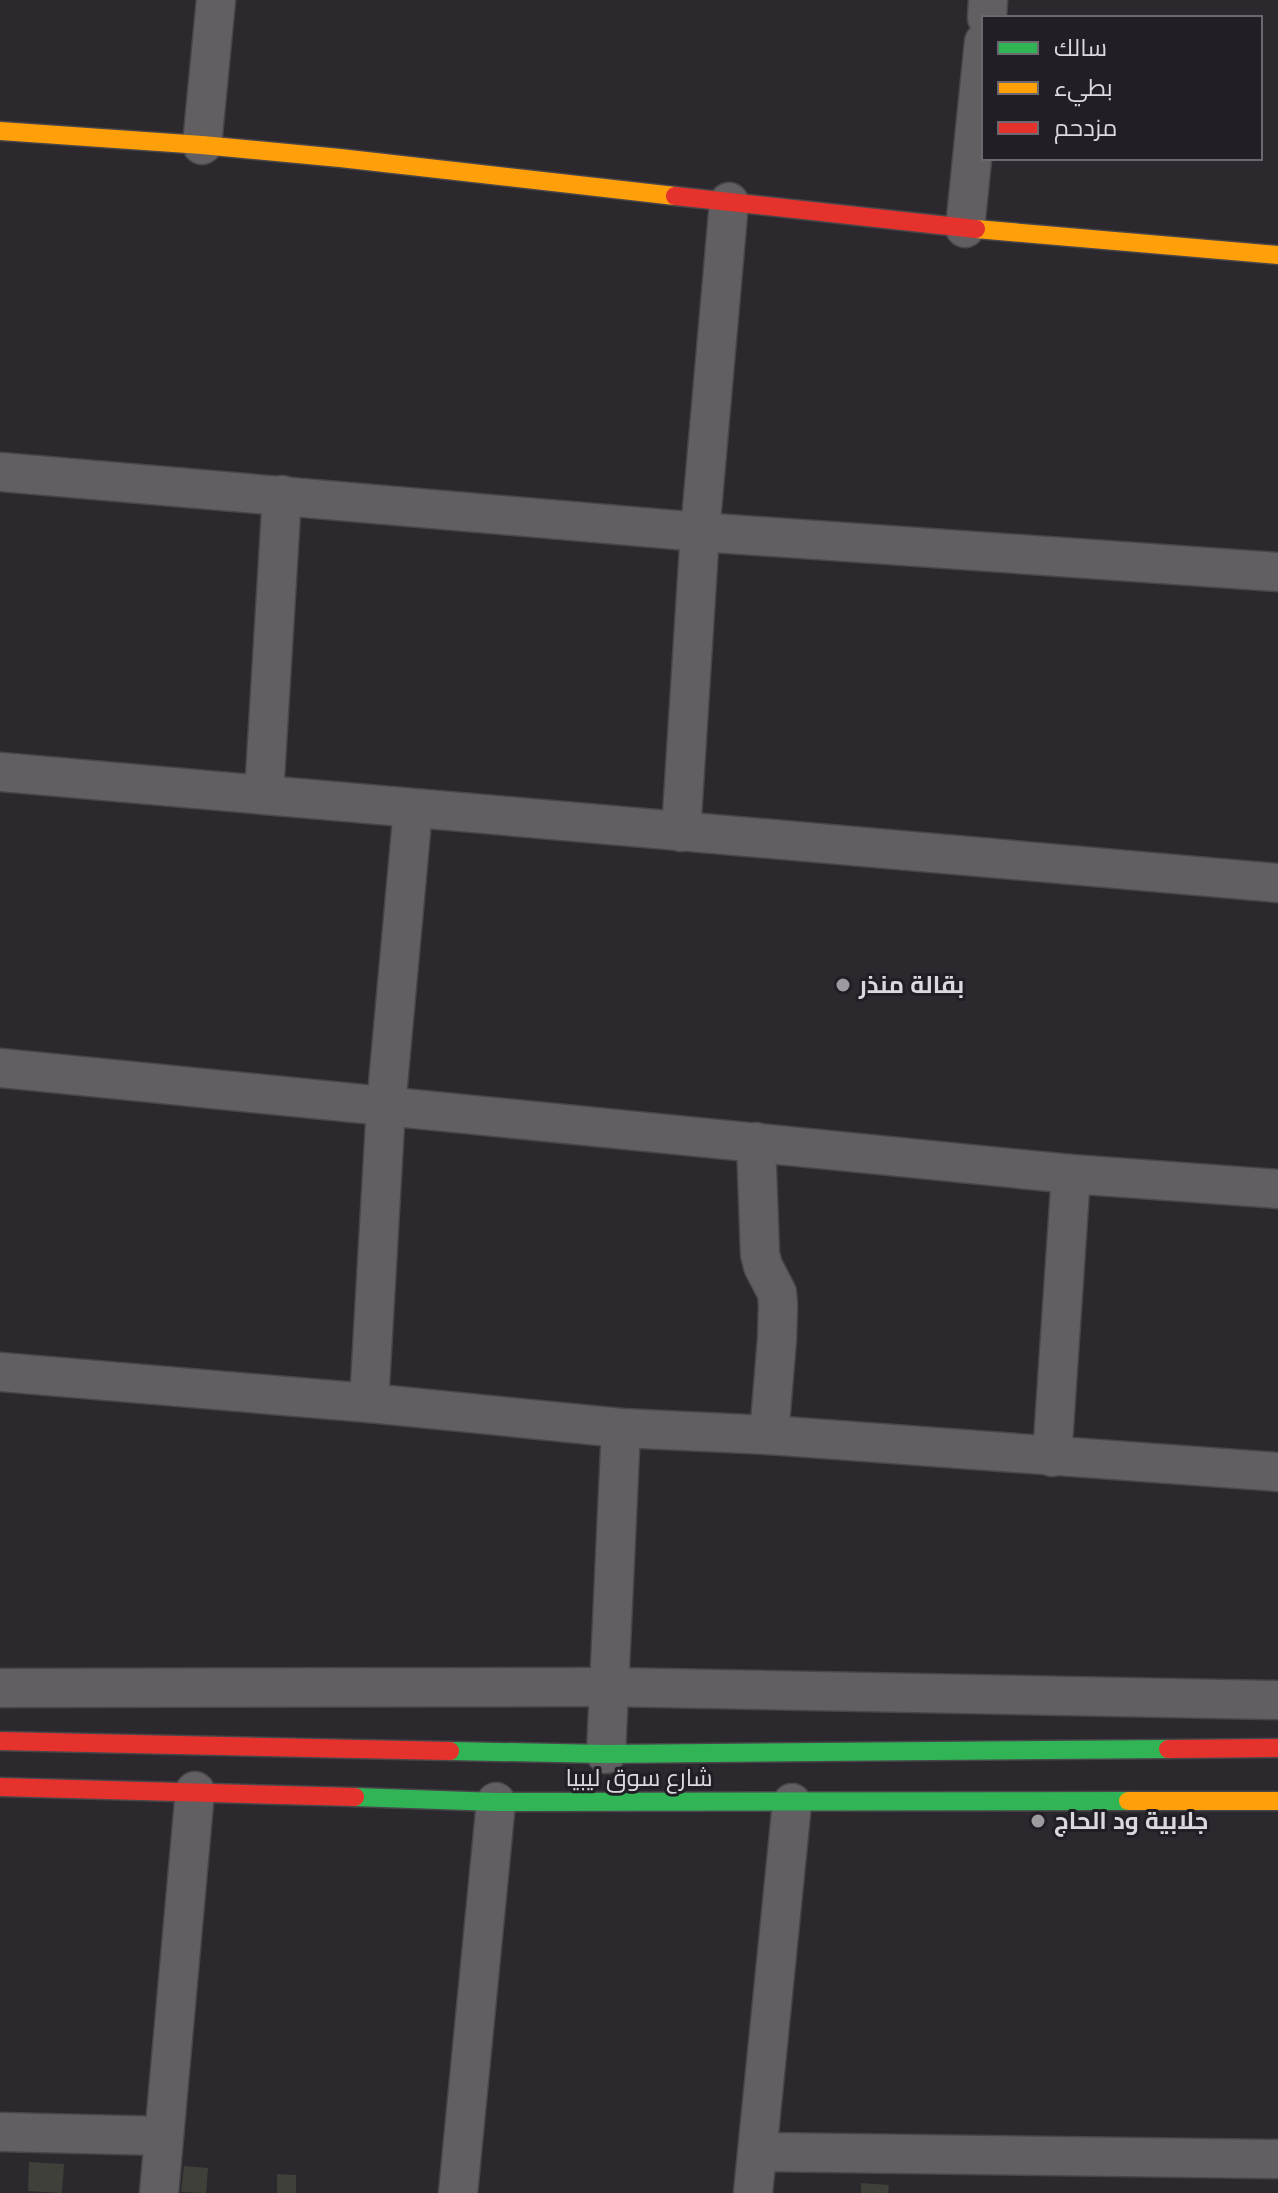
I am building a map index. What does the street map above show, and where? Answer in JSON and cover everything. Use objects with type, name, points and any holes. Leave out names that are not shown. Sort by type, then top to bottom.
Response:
[{"type":"main road","points":[[0,131],[340,158],[965,228],[1278,255]]},
{"type":"main road","name":"شارع سوق ليبيا","points":[[0,1741],[606,1754],[1278,1748]]},
{"type":"main road","name":"شارع سوق ليبيا","points":[[0,1787],[496,1802],[1278,1801]]},
{"type":"street","points":[[202,145],[216,0]]},
{"type":"street","points":[[965,228],[982,62]]},
{"type":"street","points":[[681,832],[700,532],[729,202]]},
{"type":"street","points":[[0,472],[700,532],[1278,572]]},
{"type":"street","points":[[264,794],[282,495]]},
{"type":"street","points":[[0,772],[1278,883]]},
{"type":"street","points":[[369,1403],[386,1106],[413,809]]},
{"type":"street","points":[[0,1068],[1071,1174],[1278,1189]]},
{"type":"street","points":[[756,1142],[760,1254],[777,1293],[778,1305],[769,1435]]},
{"type":"street","points":[[1052,1457],[1071,1174]]},
{"type":"street","points":[[0,1372],[621,1428],[769,1435],[1278,1472]]},
{"type":"street","points":[[606,1754],[621,1428]]},
{"type":"street","points":[[0,1688],[609,1687],[1278,1700]]},
{"type":"street","points":[[159,2193],[195,1791]]},
{"type":"street","points":[[458,2193],[496,1802]]},
{"type":"street","points":[[753,2193],[792,1803]]},
{"type":"street","points":[[0,2132],[164,2136]]},
{"type":"street","points":[[758,2152],[1278,2159]]},
{"type":"building","points":[[29,2162],[64,2164],[62,2193],[28,2191]]},
{"type":"building","points":[[184,2166],[208,2168],[206,2193],[181,2192]]},
{"type":"building","points":[[277,2174],[296,2175],[296,2193],[277,2193]]},
{"type":"building","points":[[861,2183],[889,2185],[888,2193],[861,2193]]},
{"type":"traffic: fast","points":[[450,1751],[606,1754],[1168,1749]]},
{"type":"traffic: fast","points":[[355,1797],[496,1802],[1128,1801]]},
{"type":"traffic: slow","points":[[0,131],[340,158],[675,196]]},
{"type":"traffic: slow","points":[[976,229],[1278,255]]},
{"type":"traffic: slow","points":[[1128,1801],[1278,1801]]},
{"type":"traffic: jam","points":[[675,196],[976,229]]},
{"type":"traffic: jam","points":[[0,1741],[450,1751]]},
{"type":"traffic: jam","points":[[1168,1749],[1278,1748]]},
{"type":"traffic: jam","points":[[0,1787],[355,1797]]},
{"type":"place","name":"بقالة منذر","points":[[843,985]]},
{"type":"place","name":"جلابية ود الحاج","points":[[1038,1821]]}]
